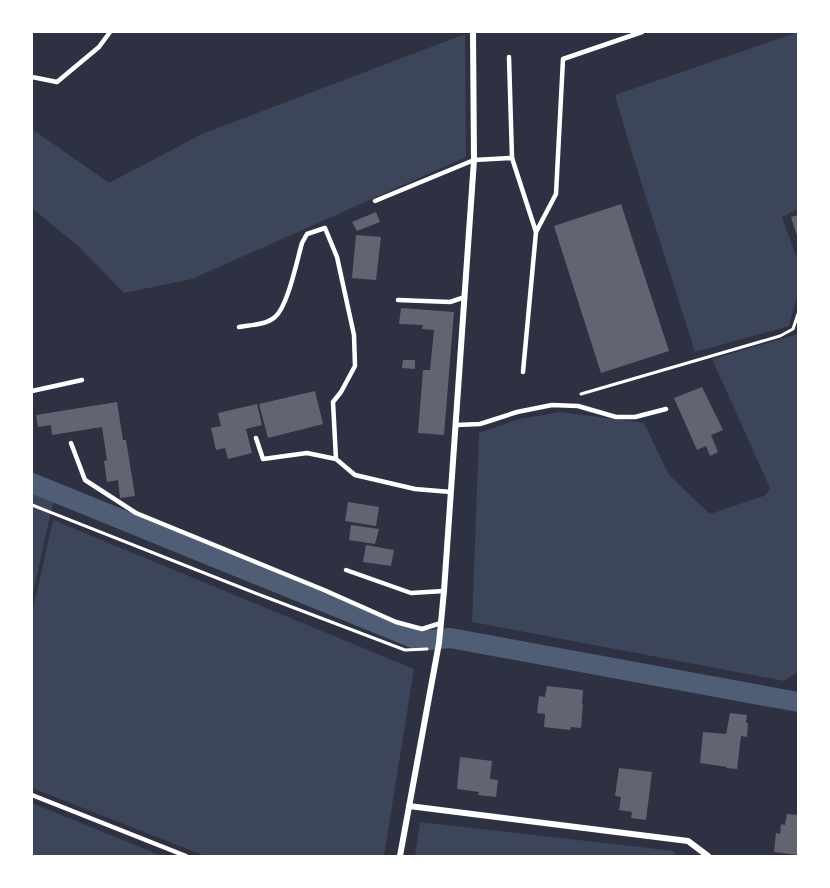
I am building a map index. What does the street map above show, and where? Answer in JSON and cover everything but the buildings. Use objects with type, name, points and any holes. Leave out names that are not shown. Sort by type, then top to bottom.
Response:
[{"type":"street","points":[[400,856],[438,643],[444,591],[474,160],[474,32]]},
{"type":"street","points":[[409,806],[688,841],[707,856]]},
{"type":"lane","points":[[32,77],[57,82],[99,47],[110,32]]},
{"type":"lane","points":[[522,372],[536,232],[556,194],[563,59],[642,32]]},
{"type":"lane","points":[[508,57],[512,158],[536,232]]},
{"type":"lane","points":[[375,201],[474,160],[512,158]]},
{"type":"lane","points":[[239,327],[274,318],[283,307],[302,243],[307,234],[324,228],[337,257],[354,335],[355,366],[333,402],[336,459]]},
{"type":"lane","points":[[398,300],[450,302],[465,297]]},
{"type":"lane","points":[[32,391],[82,380]]},
{"type":"lane","points":[[456,425],[480,424],[517,412],[552,405],[578,406],[616,417],[635,417],[666,409]]},
{"type":"lane","points":[[256,438],[263,459],[307,453],[336,459],[355,475],[415,489],[451,492]]},
{"type":"lane","points":[[71,442],[85,480],[136,513],[396,622],[422,629],[441,623]]},
{"type":"lane","points":[[346,570],[411,593],[444,591]]},
{"type":"lane","points":[[32,795],[186,856]]},
{"type":"path","points":[[581,394],[780,336],[793,328],[798,314]]},
{"type":"path","points":[[32,505],[405,650],[428,649],[438,643]]},
{"type":"shaded area","points":[[798,32],[798,209],[782,217],[798,261],[798,293],[789,326],[695,352],[615,95]]},
{"type":"shaded area","points":[[465,34],[466,157],[192,279],[124,293],[78,246],[32,208],[32,129],[109,183],[202,134]]},
{"type":"shaded area","points":[[798,334],[798,672],[784,681],[472,622],[479,433],[519,419],[561,412],[644,423],[669,475],[710,514],[766,495],[770,488],[712,359]]},
{"type":"shaded area","points":[[32,492],[53,502],[32,598]]},
{"type":"shaded area","points":[[53,520],[414,669],[384,856],[205,856],[32,788],[32,613]]},
{"type":"shaded area","points":[[32,803],[162,856],[32,856]]},
{"type":"shaded area","points":[[420,822],[674,851],[675,856],[415,856]]},
{"type":"waterway","points":[[32,483],[413,638],[430,640],[450,638],[798,702]]}]
